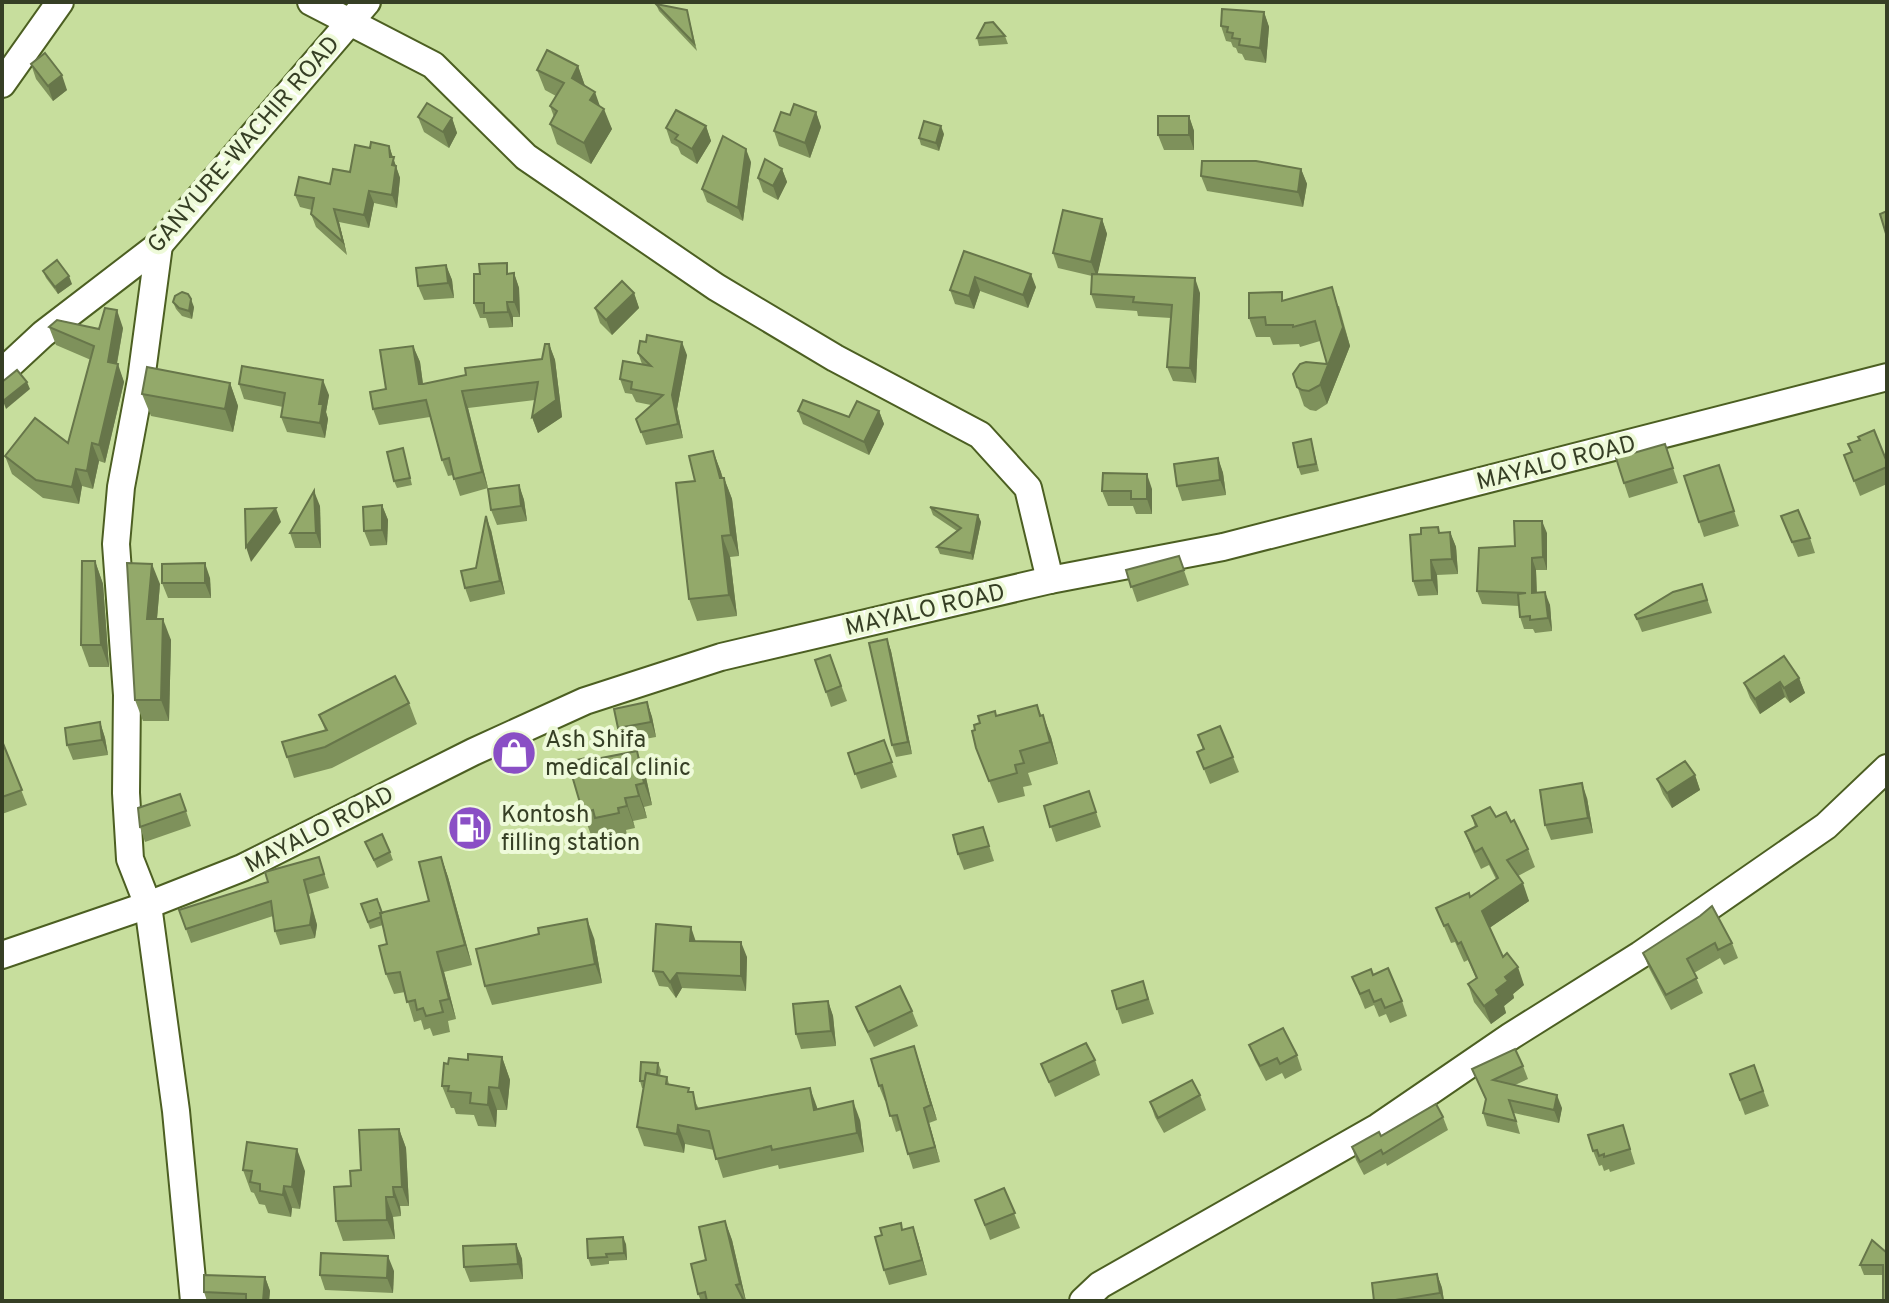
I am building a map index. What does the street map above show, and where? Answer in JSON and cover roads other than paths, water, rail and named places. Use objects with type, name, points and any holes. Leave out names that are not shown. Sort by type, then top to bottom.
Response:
[{"type":"street","points":[[2,84],[60,2]]},
{"type":"street","points":[[311,2],[433,65],[526,157],[716,287],[835,358],[980,435],[1028,488],[1050,580]]},
{"type":"street","name":"GANYURE-WACHIR ROAD","points":[[2,372],[43,334],[159,245],[367,2]]},
{"type":"street","points":[[159,245],[141,380],[121,487],[116,544],[127,695],[126,793],[130,859],[148,905],[176,1111],[194,1301]]},
{"type":"street","name":"MAYALO ROAD","points":[[2,955],[148,905],[242,868],[473,752],[585,701],[721,657],[1050,580],[1223,547],[1887,377]]},
{"type":"street","points":[[1083,1301],[1100,1285],[1378,1127],[1511,1036],[1640,955],[1826,826],[1887,768]]},
{"type":"place","name":"Ash Shifa medical clinic","points":[[514,753]]},
{"type":"place","name":"Kontosh filling station","points":[[470,828]]}]
